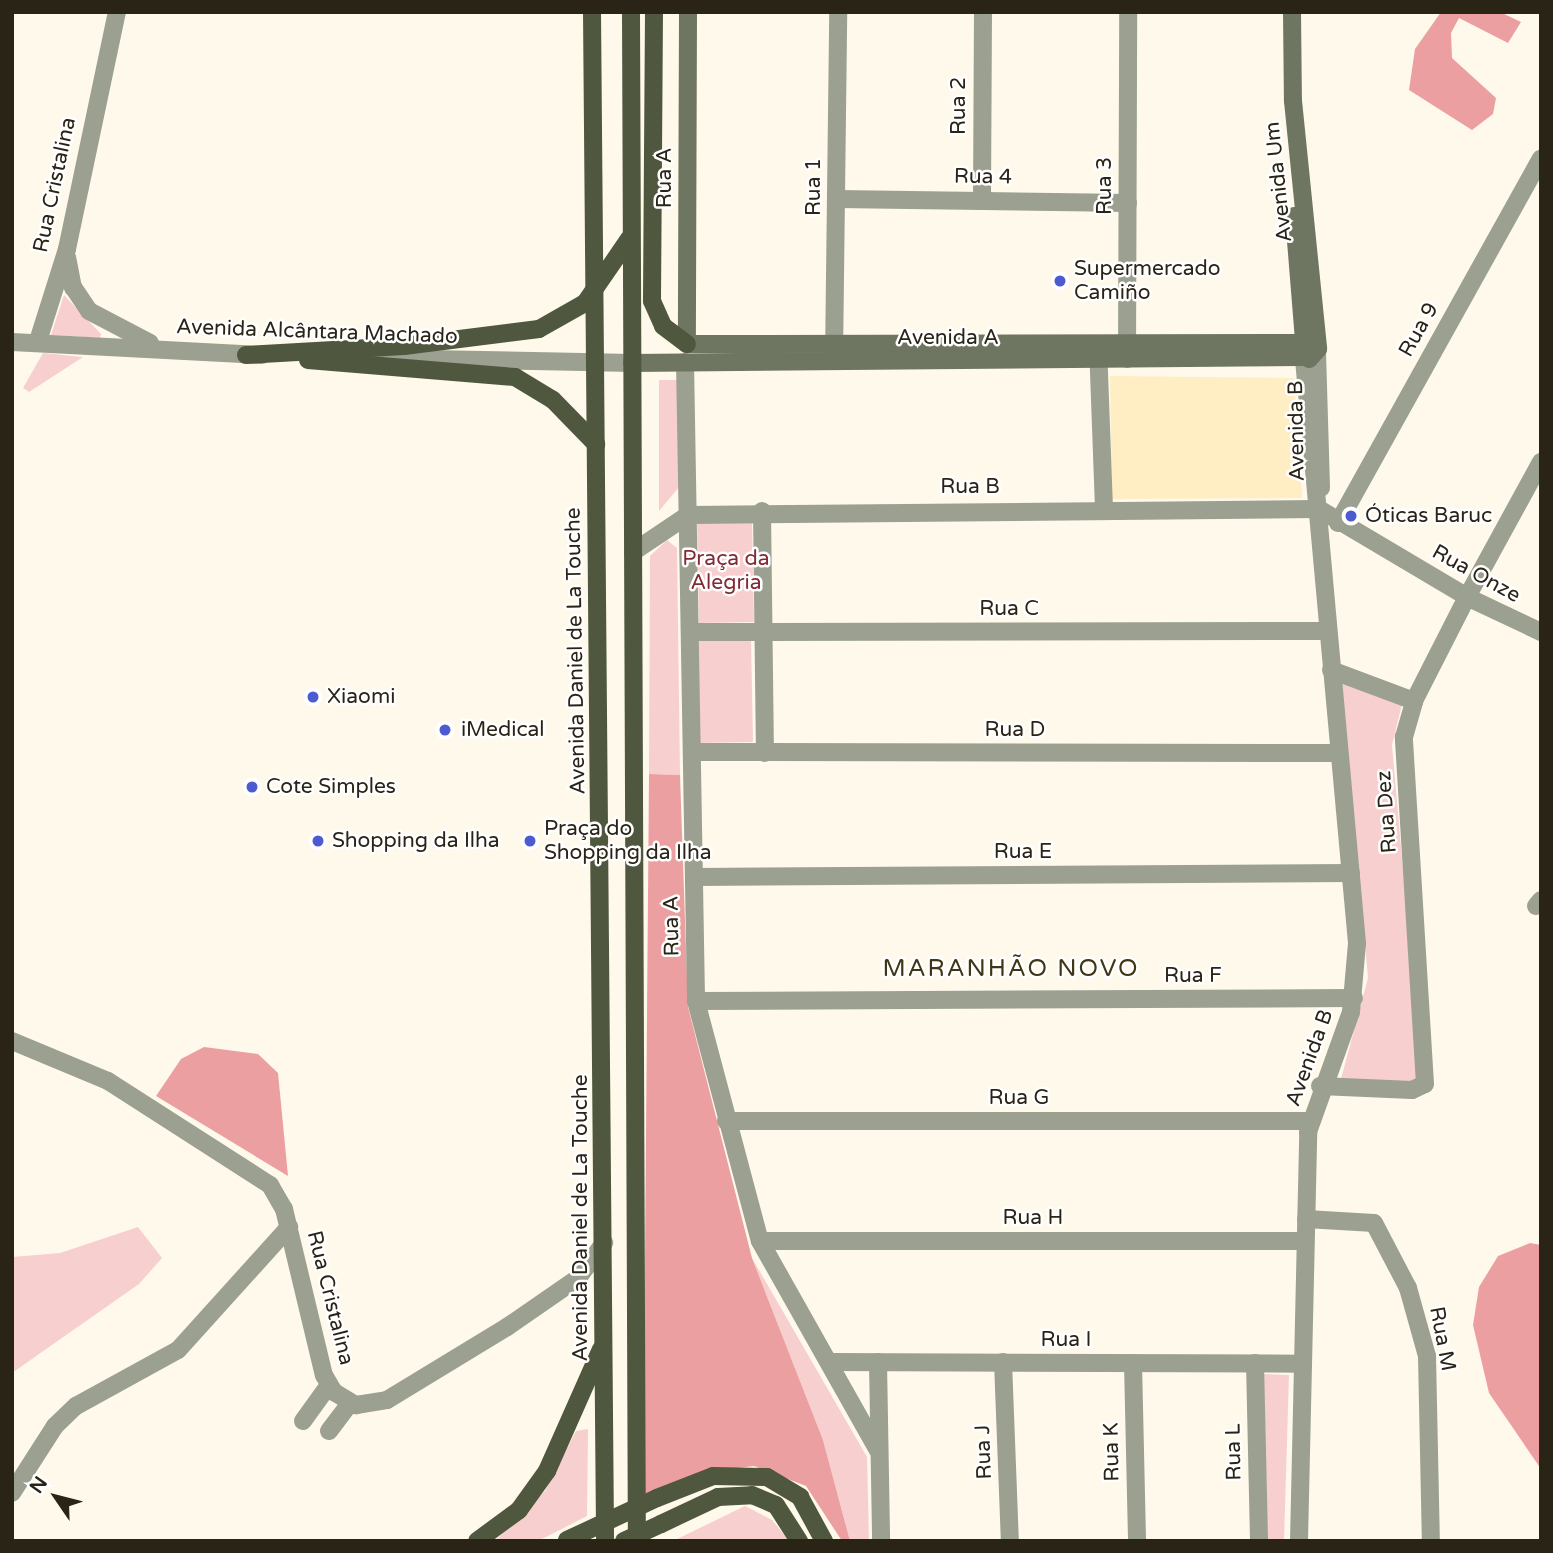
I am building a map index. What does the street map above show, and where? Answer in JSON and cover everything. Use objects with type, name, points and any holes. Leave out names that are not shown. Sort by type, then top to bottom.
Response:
[{"type":"main road","name":"Avenida Daniel de La Touche","points":[[592,12],[605,1541]]},
{"type":"main road","points":[[631,12],[637,1541]]},
{"type":"main road","points":[[632,363],[652,291],[654,12]]},
{"type":"main road","name":"Rua A","points":[[687,344],[688,12]]},
{"type":"main road","name":"Avenida Um","points":[[1282,12],[1307,350]]},
{"type":"main road","name":"Avenida Um","points":[[1292,12],[1293,101],[1307,350]]},
{"type":"main road","points":[[246,355],[516,334],[568,317],[594,295],[632,234]]},
{"type":"main road","points":[[652,291],[660,321],[687,344]]},
{"type":"main road","name":"Avenida A","points":[[687,344],[835,353]]},
{"type":"main road","name":"Avenida A","points":[[632,363],[835,353],[1307,350]]},
{"type":"main road","points":[[246,355],[515,377],[553,400],[596,444]]},
{"type":"main road","points":[[477,1541],[519,1510],[547,1471],[604,1339]]},
{"type":"main road","points":[[566,1540],[657,1498],[713,1476],[767,1477],[800,1497],[824,1541]]},
{"type":"main road","points":[[624,1541],[718,1497],[751,1495],[776,1505],[799,1541]]},
{"type":"street","name":"Rua Cristalina","points":[[38,341],[66,249],[117,12]]},
{"type":"street","name":"Rua 1","points":[[835,353],[838,12]]},
{"type":"street","name":"Rua 2","points":[[982,12],[982,200]]},
{"type":"street","name":"Rua 3","points":[[1127,351],[1128,12]]},
{"type":"street","name":"Rua 9","points":[[1338,523],[1541,159]]},
{"type":"street","name":"Rua 4","points":[[837,199],[1128,203]]},
{"type":"street","points":[[66,249],[73,287],[89,311],[115,329],[177,350]]},
{"type":"street","points":[[12,342],[38,341]]},
{"type":"street","name":"Avenida Alcântara Machado","points":[[38,341],[246,355],[594,363]]},
{"type":"street","name":"Avenida B","points":[[1299,1541],[1305,1241],[1311,1121],[1320,1086],[1354,998],[1352,873],[1327,631],[1307,350]]},
{"type":"street","points":[[1099,351],[1104,509]]},
{"type":"street","name":"Rua A","points":[[685,362],[696,1001],[726,1121],[761,1241],[878,1450]]},
{"type":"street","name":"Avenida A","points":[[594,363],[632,363]]},
{"type":"street","name":"Rua Dez","points":[[1320,1086],[1412,1090],[1427,1078],[1404,737],[1414,701],[1541,462]]},
{"type":"street","name":"Rua Onze","points":[[1319,509],[1338,523],[1467,597],[1541,632]]},
{"type":"street","name":"Rua B","points":[[688,515],[762,511],[1319,509]]},
{"type":"street","points":[[762,511],[765,753]]},
{"type":"street","points":[[633,552],[688,515]]},
{"type":"street","name":"Rua C","points":[[690,632],[1327,631]]},
{"type":"street","points":[[1331,670],[1414,701]]},
{"type":"street","name":"Rua D","points":[[692,752],[1338,753]]},
{"type":"street","name":"Rua E","points":[[694,877],[1352,873]]},
{"type":"street","name":"Rua F","points":[[696,1001],[1354,998]]},
{"type":"street","name":"Rua Cristalina","points":[[12,1041],[108,1081],[258,1175],[278,1197],[289,1227],[329,1385],[350,1404]]},
{"type":"street","name":"Rua G","points":[[726,1121],[1311,1121]]},
{"type":"street","name":"Rua M","points":[[1306,1219],[1374,1223],[1408,1288],[1427,1356],[1432,1541]]},
{"type":"street","points":[[12,1493],[55,1426],[86,1400],[178,1350],[289,1227]]},
{"type":"street","name":"Rua H","points":[[761,1241],[1305,1241]]},
{"type":"street","points":[[329,1431],[350,1404],[387,1401],[507,1327],[578,1278],[604,1243]]},
{"type":"street","name":"Rua I","points":[[829,1362],[1303,1364]]},
{"type":"street","name":"Rua A","points":[[878,1362],[881,1541]]},
{"type":"street","name":"Rua J","points":[[1003,1362],[1010,1541]]},
{"type":"street","name":"Rua K","points":[[1133,1363],[1137,1541]]},
{"type":"street","name":"Rua L","points":[[1255,1363],[1259,1541]]},
{"type":"street","points":[[303,1421],[329,1385]]},
{"type":"shaded area","points":[[1441,12],[1500,12],[1521,22],[1508,43],[1459,18],[1451,33],[1452,58],[1496,98],[1493,114],[1472,130],[1409,90],[1415,49]]},
{"type":"shaded area","points":[[1110,376],[1294,378],[1302,498],[1112,499]]},
{"type":"shaded area","points":[[649,774],[680,775],[688,1007],[752,1258],[823,1440],[850,1541],[842,1541],[806,1486],[754,1466],[705,1472],[643,1498]]},
{"type":"shaded area","points":[[204,1047],[258,1054],[278,1073],[288,1176],[156,1096],[181,1059]]},
{"type":"shaded area","points":[[1530,1243],[1541,1245],[1541,1469],[1489,1393],[1473,1325],[1479,1287],[1498,1256]]},
{"type":"green space","points":[[64,295],[101,334],[100,338],[51,335]]},
{"type":"green space","points":[[43,353],[83,357],[29,392],[23,388]]},
{"type":"green space","points":[[659,380],[680,380],[680,486],[659,511]]},
{"type":"green space","name":"Praça da Alegria","points":[[752,518],[754,622],[699,623],[697,520]]},
{"type":"green space","points":[[667,540],[677,548],[680,775],[649,774],[650,556]]},
{"type":"green space","points":[[751,639],[753,742],[698,743],[696,640]]},
{"type":"green space","points":[[1342,682],[1402,704],[1392,745],[1422,1085],[1341,1079],[1368,978]]},
{"type":"green space","points":[[138,1227],[162,1258],[139,1284],[12,1373],[12,1257],[60,1253]]},
{"type":"green space","points":[[752,1258],[867,1457],[869,1541],[850,1541],[823,1440]]},
{"type":"green space","points":[[1263,1374],[1289,1375],[1284,1541],[1267,1541]]},
{"type":"green space","points":[[588,1429],[587,1516],[538,1541],[495,1541],[545,1491],[576,1431]]},
{"type":"green space","points":[[745,1506],[772,1520],[789,1541],[673,1541]]},
{"type":"place","name":"Supermercado Camiño","points":[[1060,281]]},
{"type":"place","name":"Óticas Baruc","points":[[1351,516]]},
{"type":"place","name":"Xiaomi","points":[[313,697]]},
{"type":"place","name":"iMedical","points":[[445,730]]},
{"type":"place","name":"Cote Simples","points":[[252,787]]},
{"type":"place","name":"Shopping da Ilha","points":[[318,841]]},
{"type":"place","name":"Praça do Shopping da Ilha","points":[[530,841]]},
{"type":"district","name":"MARANHÃO NOVO","points":[[1011,969]]}]
